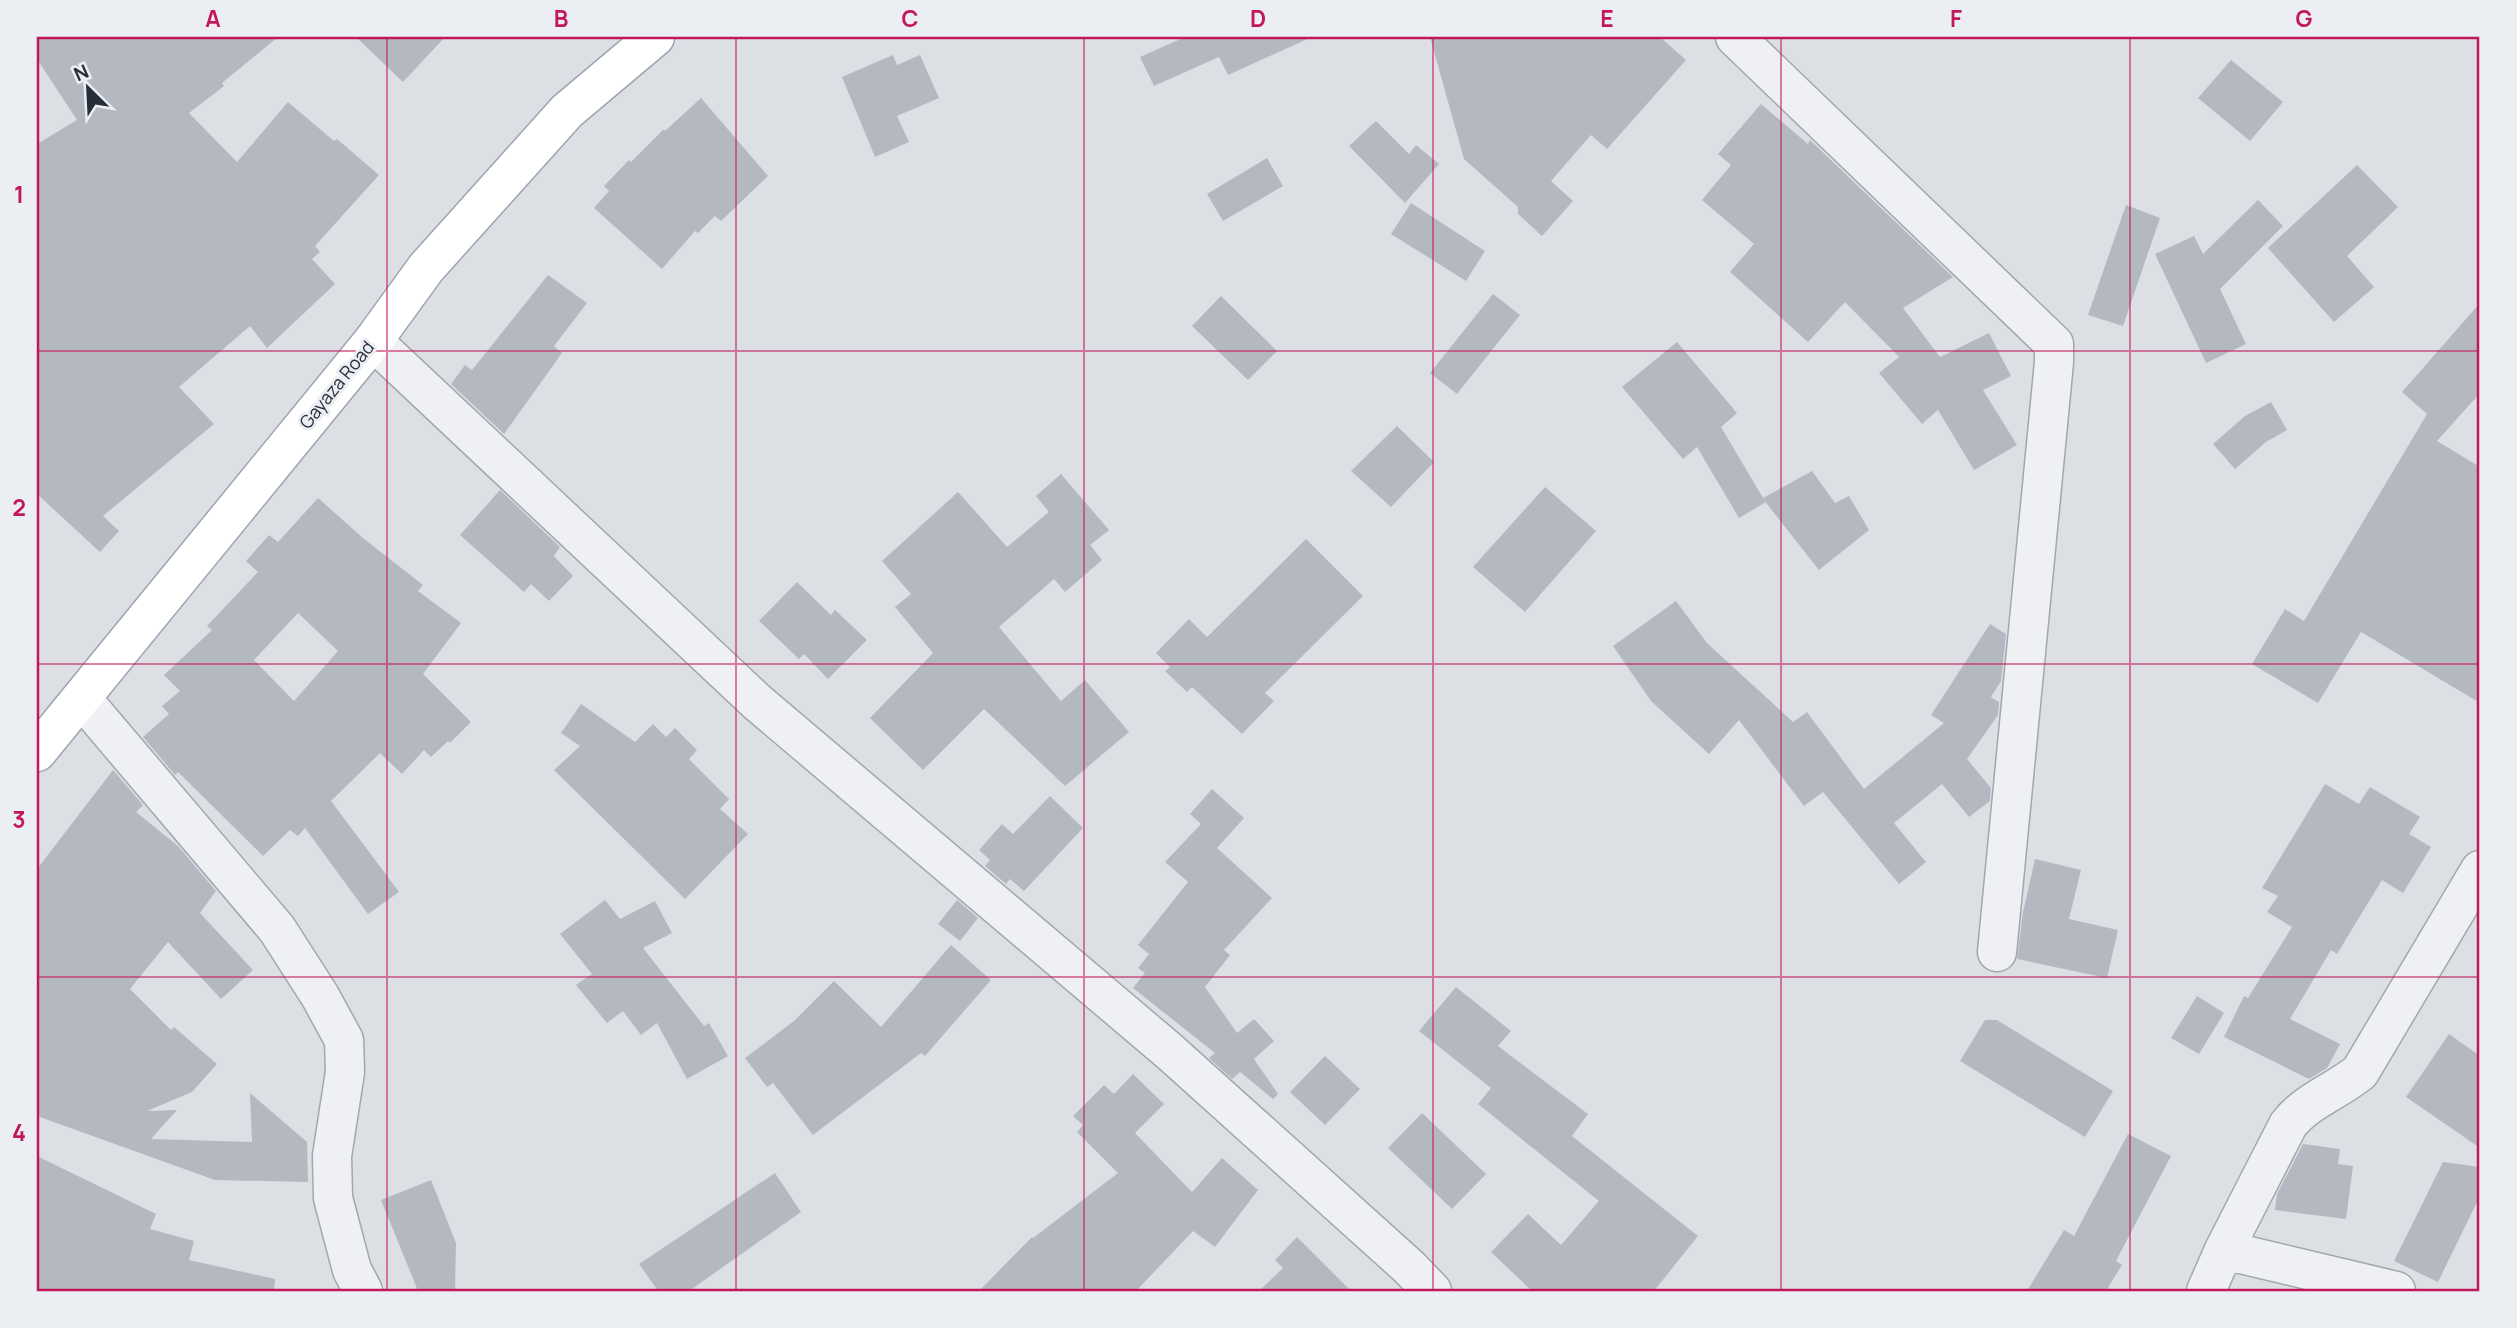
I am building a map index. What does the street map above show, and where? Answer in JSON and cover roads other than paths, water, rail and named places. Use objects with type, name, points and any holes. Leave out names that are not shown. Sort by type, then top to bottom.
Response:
[{"type":"main road","name":"Gayaza Road","points":[[37,752],[373,341],[426,268],[566,111],[655,37]]},
{"type":"street","points":[[1735,37],[2054,344],[1997,952]]},
{"type":"street","points":[[373,341],[757,702],[1168,1051],[1409,1267],[1432,1291]]},
{"type":"street","points":[[82,699],[277,929],[320,996],[344,1040],[345,1072],[331,1156],[333,1198],[352,1270],[363,1291]]},
{"type":"street","points":[[2206,1291],[2288,1125],[2304,1108],[2347,1083],[2360,1072],[2480,870]]},
{"type":"street","points":[[2224,1250],[2396,1291]]}]
